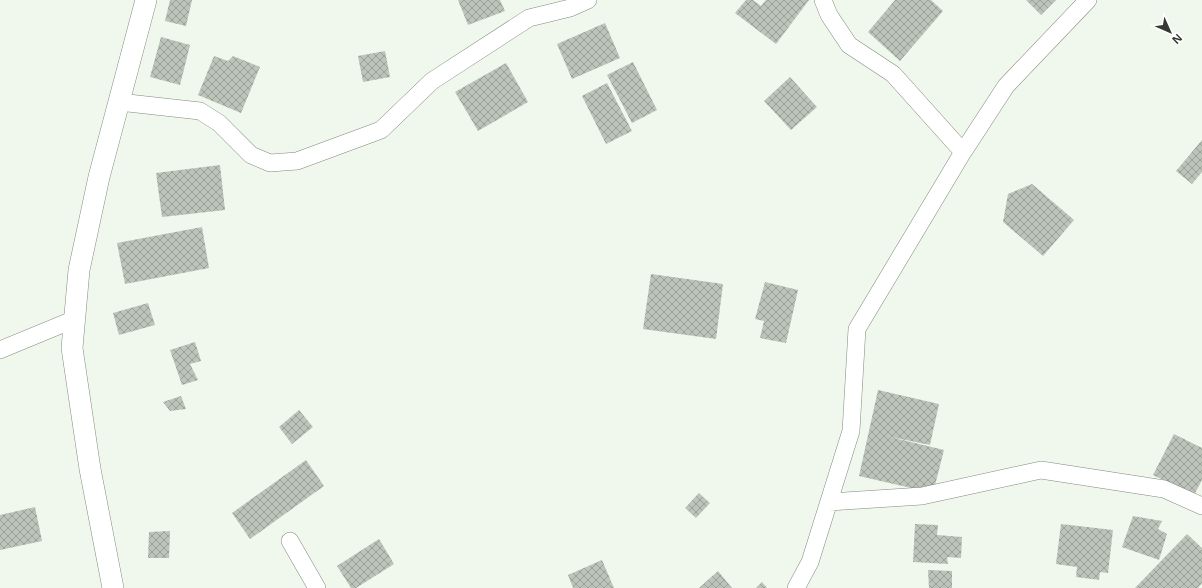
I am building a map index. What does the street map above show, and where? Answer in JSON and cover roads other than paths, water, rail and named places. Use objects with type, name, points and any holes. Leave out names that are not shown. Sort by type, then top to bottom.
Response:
[{"type":"street","points":[[113,588],[90,469],[72,348],[79,270],[99,177],[146,0]]},
{"type":"street","points":[[119,102],[200,111],[219,123],[251,155],[270,163],[297,162],[381,130],[432,81],[529,18],[570,8],[588,0]]},
{"type":"street","points":[[823,0],[829,15],[849,45],[892,74],[963,152]]},
{"type":"street","points":[[796,588],[810,562],[851,431],[857,329],[963,152],[1006,86],[1088,0]]},
{"type":"street","points":[[0,350],[75,319]]},
{"type":"street","points":[[829,502],[922,496],[1041,470],[1164,489],[1202,506]]},
{"type":"street","points":[[290,541],[317,588]]}]
